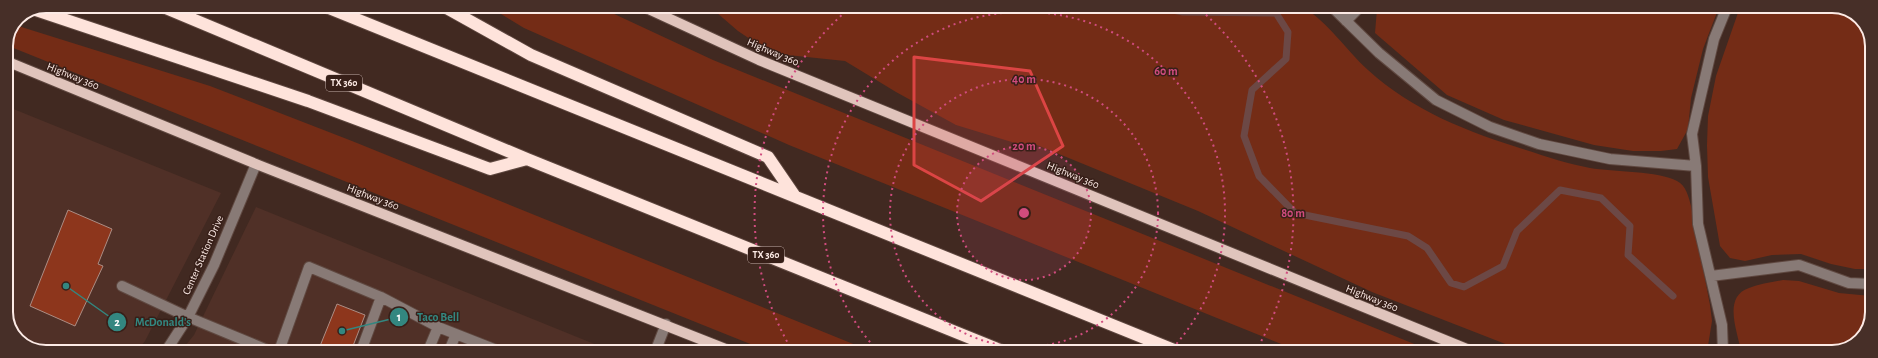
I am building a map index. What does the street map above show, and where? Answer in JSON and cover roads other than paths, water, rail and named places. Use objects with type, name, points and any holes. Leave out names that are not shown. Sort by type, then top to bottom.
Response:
[{"type":"highway","points":[[45,13],[308,101],[490,169],[527,159]]},
{"type":"highway","name":"TX 360","points":[[178,13],[527,159],[988,345]]},
{"type":"highway","points":[[341,13],[794,195],[1161,345]]},
{"type":"highway","points":[[456,13],[531,55],[768,157],[794,195]]},
{"type":"main road","name":"Highway 360","points":[[657,13],[759,60],[1457,345]]},
{"type":"main road","name":"Highway 360","points":[[13,64],[256,164],[716,345]]},
{"type":"street","points":[[1339,13],[1379,53],[1436,100],[1490,128],[1540,144],[1610,160],[1696,166]]},
{"type":"street","points":[[1346,21],[1353,13]]},
{"type":"street","points":[[1723,345],[1722,325],[1698,224],[1696,166],[1692,134],[1714,39],[1725,13]]},
{"type":"street","name":"Center Station Drive","points":[[170,345],[188,317],[214,265],[256,164]]},
{"type":"street","points":[[1710,276],[1799,265],[1849,283],[1865,284]]},
{"type":"street","points":[[281,345],[309,266],[381,297],[438,327],[482,345]]},
{"type":"street","points":[[122,286],[188,317],[256,345]]},
{"type":"street","points":[[363,345],[381,297]]},
{"type":"street","points":[[658,345],[666,324]]},
{"type":"street","points":[[430,345],[438,327]]},
{"type":"street","points":[[451,345],[456,334]]},
{"type":"waterway","points":[[1276,13],[1288,32],[1286,59],[1252,90],[1244,136],[1259,176],[1295,213],[1408,236],[1427,248],[1451,283],[1464,287],[1503,266],[1517,231],[1560,190],[1601,198],[1630,226],[1628,255],[1673,296]]},
{"type":"place","name":"McDonald's","points":[[66,286]]},
{"type":"place","name":"Taco Bell","points":[[342,331]]}]
